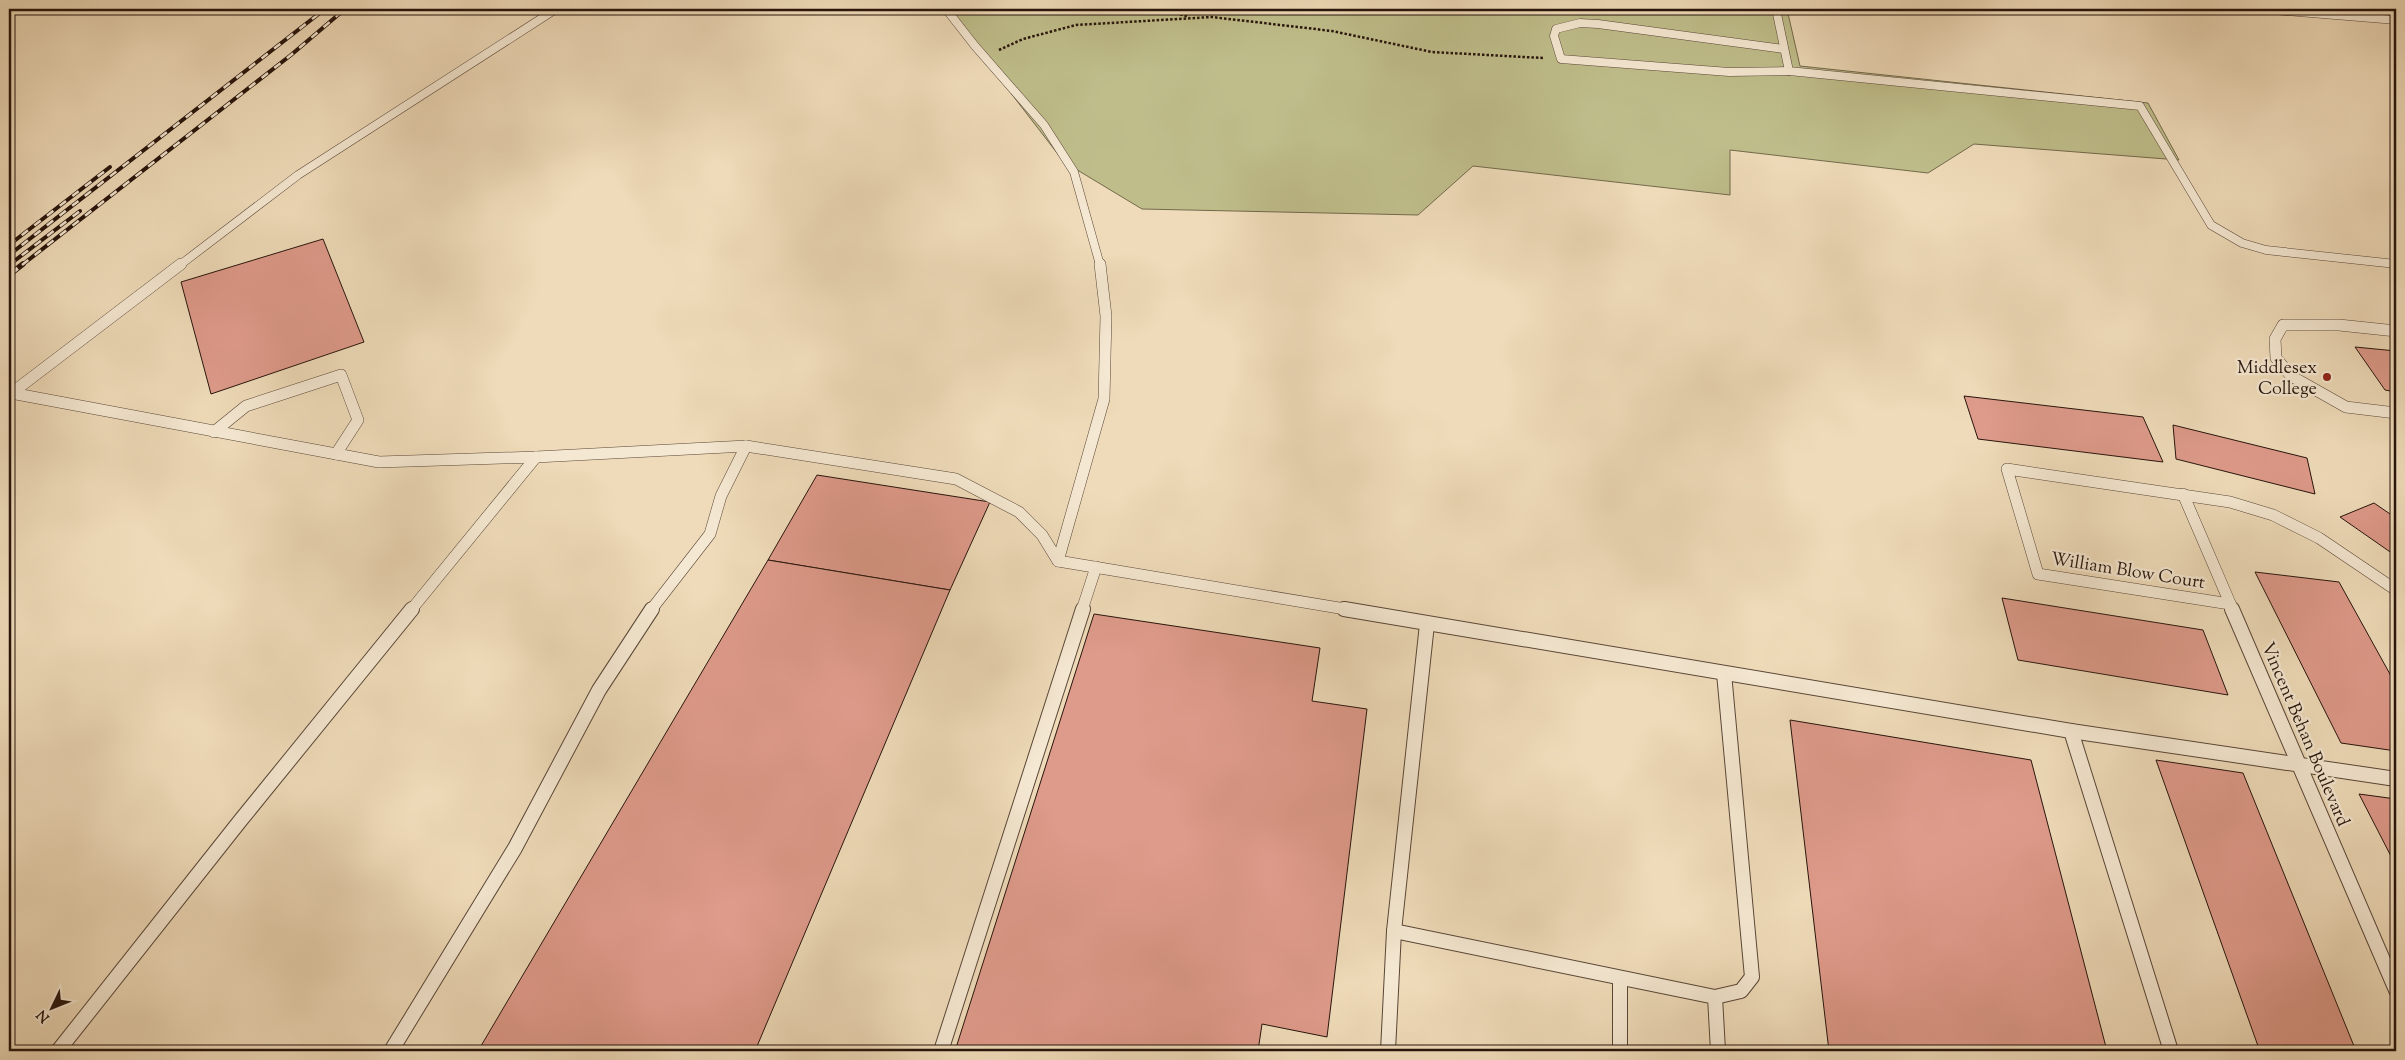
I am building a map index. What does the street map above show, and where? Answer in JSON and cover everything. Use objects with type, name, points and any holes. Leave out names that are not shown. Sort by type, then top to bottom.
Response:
[{"type":"lane","points":[[10,394],[298,175],[556,9]]},
{"type":"lane","points":[[946,9],[1044,125],[1074,172],[1101,268],[1106,316],[1104,399],[1058,561]]},
{"type":"lane","points":[[1776,9],[1788,71]]},
{"type":"lane","points":[[2260,9],[2396,20]]},
{"type":"lane","points":[[1784,49],[1580,23],[1556,29],[1554,36],[1561,59],[1729,72],[1788,71],[2140,106],[2211,225],[2226,235],[2242,243],[2266,250],[2396,264]]},
{"type":"lane","points":[[2396,331],[2339,325],[2283,326],[2274,339],[2276,358],[2291,376],[2346,407],[2396,414]]},
{"type":"lane","points":[[214,432],[246,406],[341,374],[358,420],[336,454]]},
{"type":"lane","points":[[10,394],[379,462],[536,457],[746,446],[956,479],[1019,512],[1042,535],[1058,561],[2071,731],[2298,763],[2396,779]]},
{"type":"lane","points":[[391,1051],[515,848],[599,690],[661,595],[710,534],[721,496],[746,446]]},
{"type":"lane","points":[[58,1051],[240,821],[536,457]]},
{"type":"lane","name":"William Blow Court","points":[[2183,494],[2007,469],[2038,574],[2230,604]]},
{"type":"lane","points":[[2183,494],[2230,502],[2273,515],[2319,538],[2396,590]]},
{"type":"lane","name":"Vincent Behan Boulevard","points":[[2183,494],[2396,990]]},
{"type":"lane","points":[[941,1051],[1096,567]]},
{"type":"lane","points":[[1388,1051],[1394,931],[1427,624]]},
{"type":"lane","points":[[1394,931],[1715,997],[1741,991],[1752,977],[1724,673]]},
{"type":"lane","points":[[2071,731],[2171,1051]]},
{"type":"lane","points":[[1620,978],[1620,1051]]},
{"type":"lane","points":[[1715,997],[1718,1051]]},
{"type":"path","points":[[1163,9],[1191,18]]},
{"type":"path","points":[[986,58],[1002,48],[1023,39],[1076,26],[1135,20],[1228,17],[1332,31],[1432,52],[1561,59]]},
{"type":"shaded area","points":[[946,9],[1787,9],[1800,66],[2148,103],[2179,160],[1974,144],[1928,173],[1730,150],[1730,195],[1473,166],[1418,215],[1142,209],[1064,162]]},
{"type":"building","points":[[323,239],[364,342],[211,394],[181,282]]},
{"type":"building","points":[[2355,347],[2396,351],[2396,392],[2385,390]]},
{"type":"building","points":[[1964,396],[2143,417],[2163,462],[1978,439]]},
{"type":"building","points":[[2173,425],[2307,458],[2315,494],[2176,459]]},
{"type":"building","points":[[817,475],[990,502],[950,590],[768,560]]},
{"type":"building","points":[[2374,503],[2396,518],[2396,556],[2340,517]]},
{"type":"building","points":[[768,560],[950,590],[755,1051],[478,1051]]},
{"type":"building","points":[[2255,572],[2339,582],[2396,685],[2396,751],[2341,743]]},
{"type":"building","points":[[2002,598],[2203,630],[2228,695],[2018,660]]},
{"type":"building","points":[[1094,614],[1320,648],[1312,701],[1367,709],[1327,1037],[1262,1024],[1258,1051],[955,1051]]},
{"type":"building","points":[[1790,720],[2031,760],[2107,1051],[1829,1051]]},
{"type":"building","points":[[2156,760],[2243,773],[2356,1051],[2289,1051],[2258,1046]]},
{"type":"building","points":[[2359,794],[2396,799],[2396,866]]},
{"type":"railway","points":[[9,255],[325,9]]},
{"type":"railway","points":[[22,265],[291,55],[345,9]]},
{"type":"railway","points":[[9,245],[110,167]]},
{"type":"railway","points":[[11,264],[9,265],[80,211]]},
{"type":"railway","points":[[9,275],[23,264]]},
{"type":"place","name":"Middlesex College","points":[[2327,377]]}]
